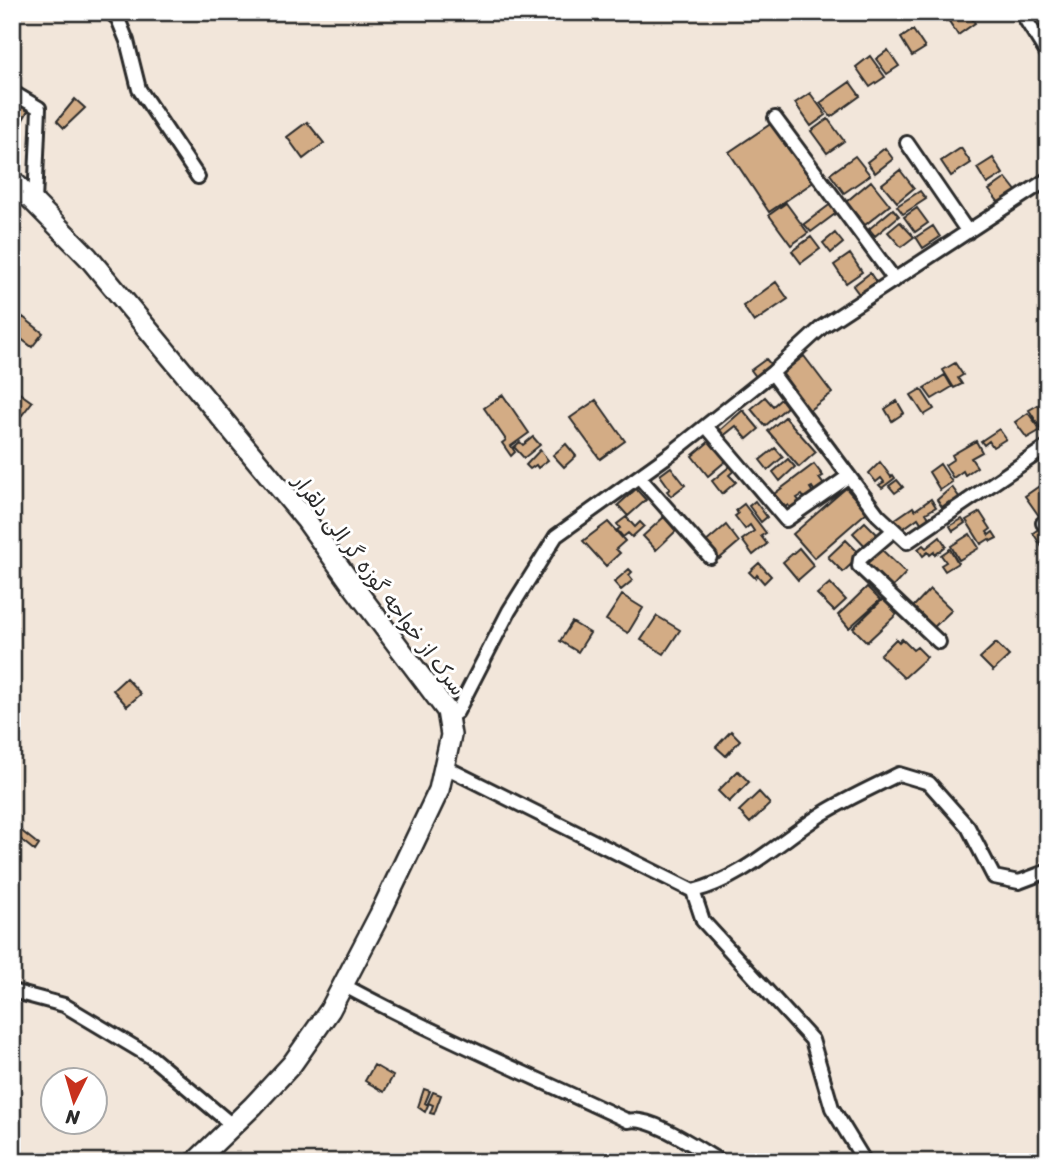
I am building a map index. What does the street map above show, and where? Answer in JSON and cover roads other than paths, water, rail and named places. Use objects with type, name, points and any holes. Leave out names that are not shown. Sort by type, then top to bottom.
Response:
[{"type":"street","points":[[110,12],[118,19],[127,41],[139,89],[198,177]]},
{"type":"street","points":[[1021,12],[1048,55]]},
{"type":"street","points":[[12,92],[39,108],[35,202]]},
{"type":"street","points":[[775,118],[895,280]]},
{"type":"street","points":[[907,143],[968,232]]},
{"type":"street","points":[[448,718],[457,712],[509,611],[556,536],[706,426],[772,373],[822,327],[1048,179]]},
{"type":"street","name":"سرک از خواجه گوزه گر الی دلقرار","points":[[12,180],[88,257],[306,520],[447,711],[450,735],[439,790],[330,1010],[292,1064],[195,1162]]},
{"type":"street","points":[[772,373],[878,514],[907,542],[1047,449]]},
{"type":"street","points":[[706,426],[786,520],[849,476]]},
{"type":"street","points":[[639,477],[710,557]]},
{"type":"street","points":[[894,530],[860,559],[859,566],[939,642]]},
{"type":"street","points":[[445,766],[693,891],[731,877],[824,813],[899,774],[929,783],[968,827],[994,877],[1019,882],[1048,871]]},
{"type":"street","points":[[693,891],[703,921],[812,1040],[832,1108],[865,1162]]},
{"type":"street","points":[[343,985],[402,1017],[628,1121],[634,1119],[659,1127],[721,1162]]},
{"type":"street","points":[[12,991],[64,1005],[140,1051],[232,1125]]}]
